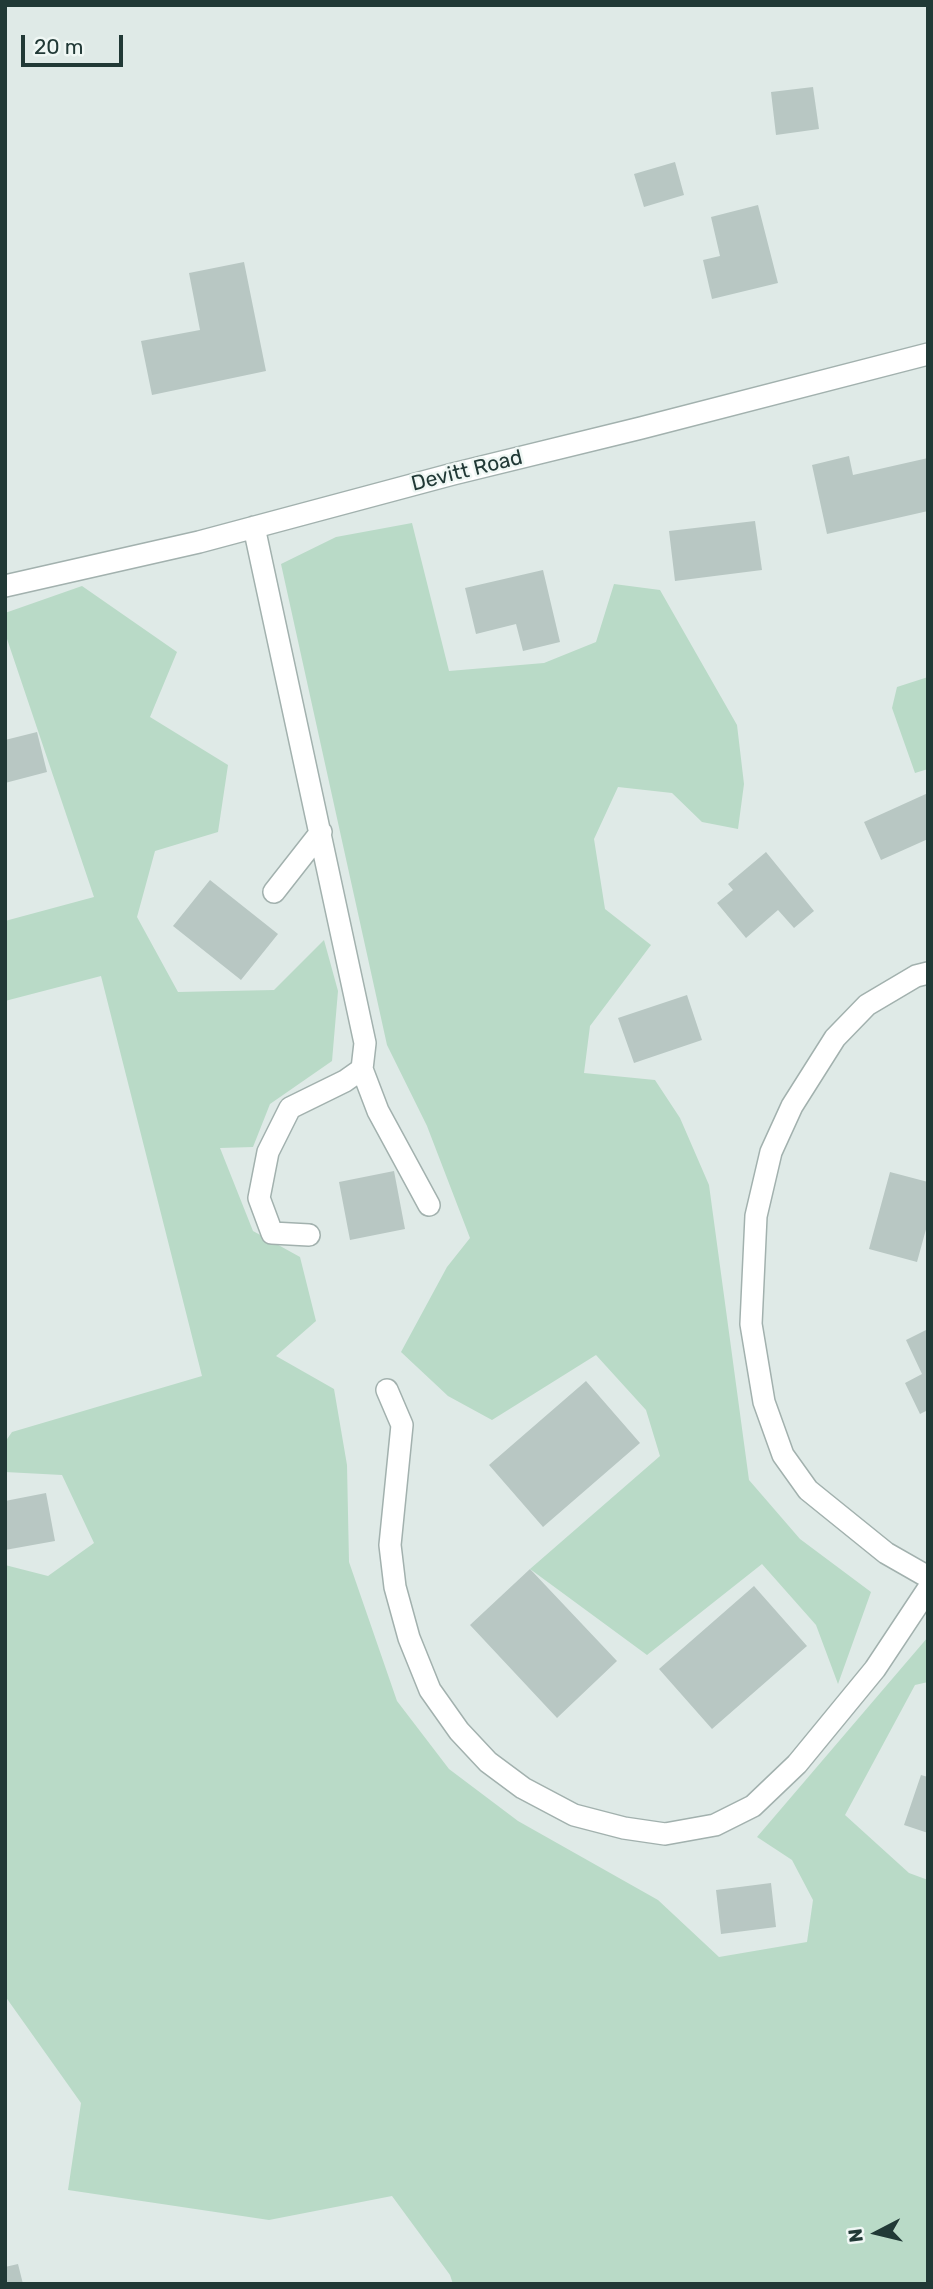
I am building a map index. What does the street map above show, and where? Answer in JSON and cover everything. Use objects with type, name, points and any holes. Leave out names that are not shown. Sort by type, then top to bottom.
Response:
[{"type":"street","name":"Devitt Road","points":[[5,586],[254,527],[928,354]]},
{"type":"street","points":[[254,527],[365,1043],[362,1069],[379,1111],[429,1205]]},
{"type":"street","points":[[274,892],[321,832]]},
{"type":"street","points":[[928,973],[916,976],[867,1005],[835,1038],[792,1106],[771,1152],[756,1216],[751,1324],[764,1402],[783,1455],[808,1490],[886,1553],[928,1577]]},
{"type":"street","points":[[309,1235],[272,1233],[259,1198],[268,1152],[290,1108],[345,1081],[362,1069]]},
{"type":"street","points":[[387,1390],[402,1425],[390,1545],[395,1587],[409,1638],[430,1690],[459,1731],[488,1762],[523,1788],[575,1815],[624,1828],[665,1833],[715,1825],[753,1806],[797,1764],[875,1669],[928,1589]]},
{"type":"green space","points":[[412,523],[449,671],[544,663],[596,642],[614,584],[660,590],[737,725],[744,784],[738,829],[702,822],[672,793],[618,787],[594,839],[605,909],[651,945],[590,1026],[584,1073],[655,1080],[680,1118],[709,1185],[749,1480],[800,1539],[871,1592],[838,1684],[816,1625],[762,1564],[647,1655],[530,1569],[660,1456],[646,1410],[596,1355],[492,1420],[448,1396],[401,1352],[447,1267],[470,1238],[427,1126],[387,1045],[281,564],[336,537]]},
{"type":"green space","points":[[82,586],[177,652],[150,717],[228,765],[218,832],[155,851],[137,917],[178,992],[274,990],[324,940],[338,991],[332,1061],[270,1104],[253,1147],[220,1148],[253,1231],[300,1257],[316,1321],[276,1356],[334,1389],[347,1465],[349,1562],[397,1701],[449,1769],[518,1821],[658,1900],[719,1957],[807,1942],[813,1900],[792,1860],[757,1837],[928,1637],[928,1682],[915,1685],[845,1815],[909,1873],[928,1880],[928,2284],[453,2284],[450,2275],[392,2196],[269,2220],[68,2190],[81,2103],[5,1996],[5,1565],[48,1576],[94,1543],[62,1475],[5,1472],[5,1442],[12,1432],[202,1376],[101,976],[5,1001],[5,921],[94,897],[5,633],[5,613]]},
{"type":"green space","points":[[928,677],[928,769],[915,773],[892,708],[897,687]]},
{"type":"building","points":[[813,87],[819,129],[776,135],[771,92]]},
{"type":"building","points":[[675,162],[684,195],[644,207],[634,174]]},
{"type":"building","points":[[758,205],[778,283],[712,299],[703,260],[720,256],[711,217]]},
{"type":"building","points":[[244,262],[266,371],[152,395],[141,341],[200,330],[189,273]]},
{"type":"building","points":[[849,456],[853,475],[928,458],[928,511],[827,534],[812,465]]},
{"type":"building","points":[[755,521],[762,570],[675,581],[669,531]]},
{"type":"building","points":[[543,570],[560,642],[523,651],[516,624],[476,634],[465,588]]},
{"type":"building","points":[[37,732],[47,772],[5,783],[5,740]]},
{"type":"building","points":[[928,793],[928,839],[881,860],[864,822]]},
{"type":"building","points":[[766,852],[814,911],[794,928],[778,910],[746,938],[717,903],[733,890],[728,884]]},
{"type":"building","points":[[210,880],[278,934],[241,980],[173,926]]},
{"type":"building","points":[[687,995],[702,1040],[634,1063],[618,1018]]},
{"type":"building","points":[[394,1171],[405,1229],[350,1240],[339,1182]]},
{"type":"building","points":[[890,1172],[928,1182],[928,1222],[917,1262],[869,1249]]},
{"type":"building","points":[[928,1329],[928,1410],[920,1414],[905,1383],[922,1374],[906,1340]]},
{"type":"building","points":[[586,1381],[640,1443],[543,1527],[489,1465]]},
{"type":"building","points":[[46,1493],[55,1541],[5,1550],[5,1501]]},
{"type":"building","points":[[530,1569],[617,1661],[557,1718],[470,1625]]},
{"type":"building","points":[[754,1586],[807,1646],[712,1729],[659,1669]]},
{"type":"building","points":[[921,1775],[928,1777],[928,1833],[904,1825]]},
{"type":"building","points":[[771,1883],[776,1927],[721,1934],[716,1890]]},
{"type":"building","points":[[18,2264],[23,2284],[5,2284],[5,2267]]}]
